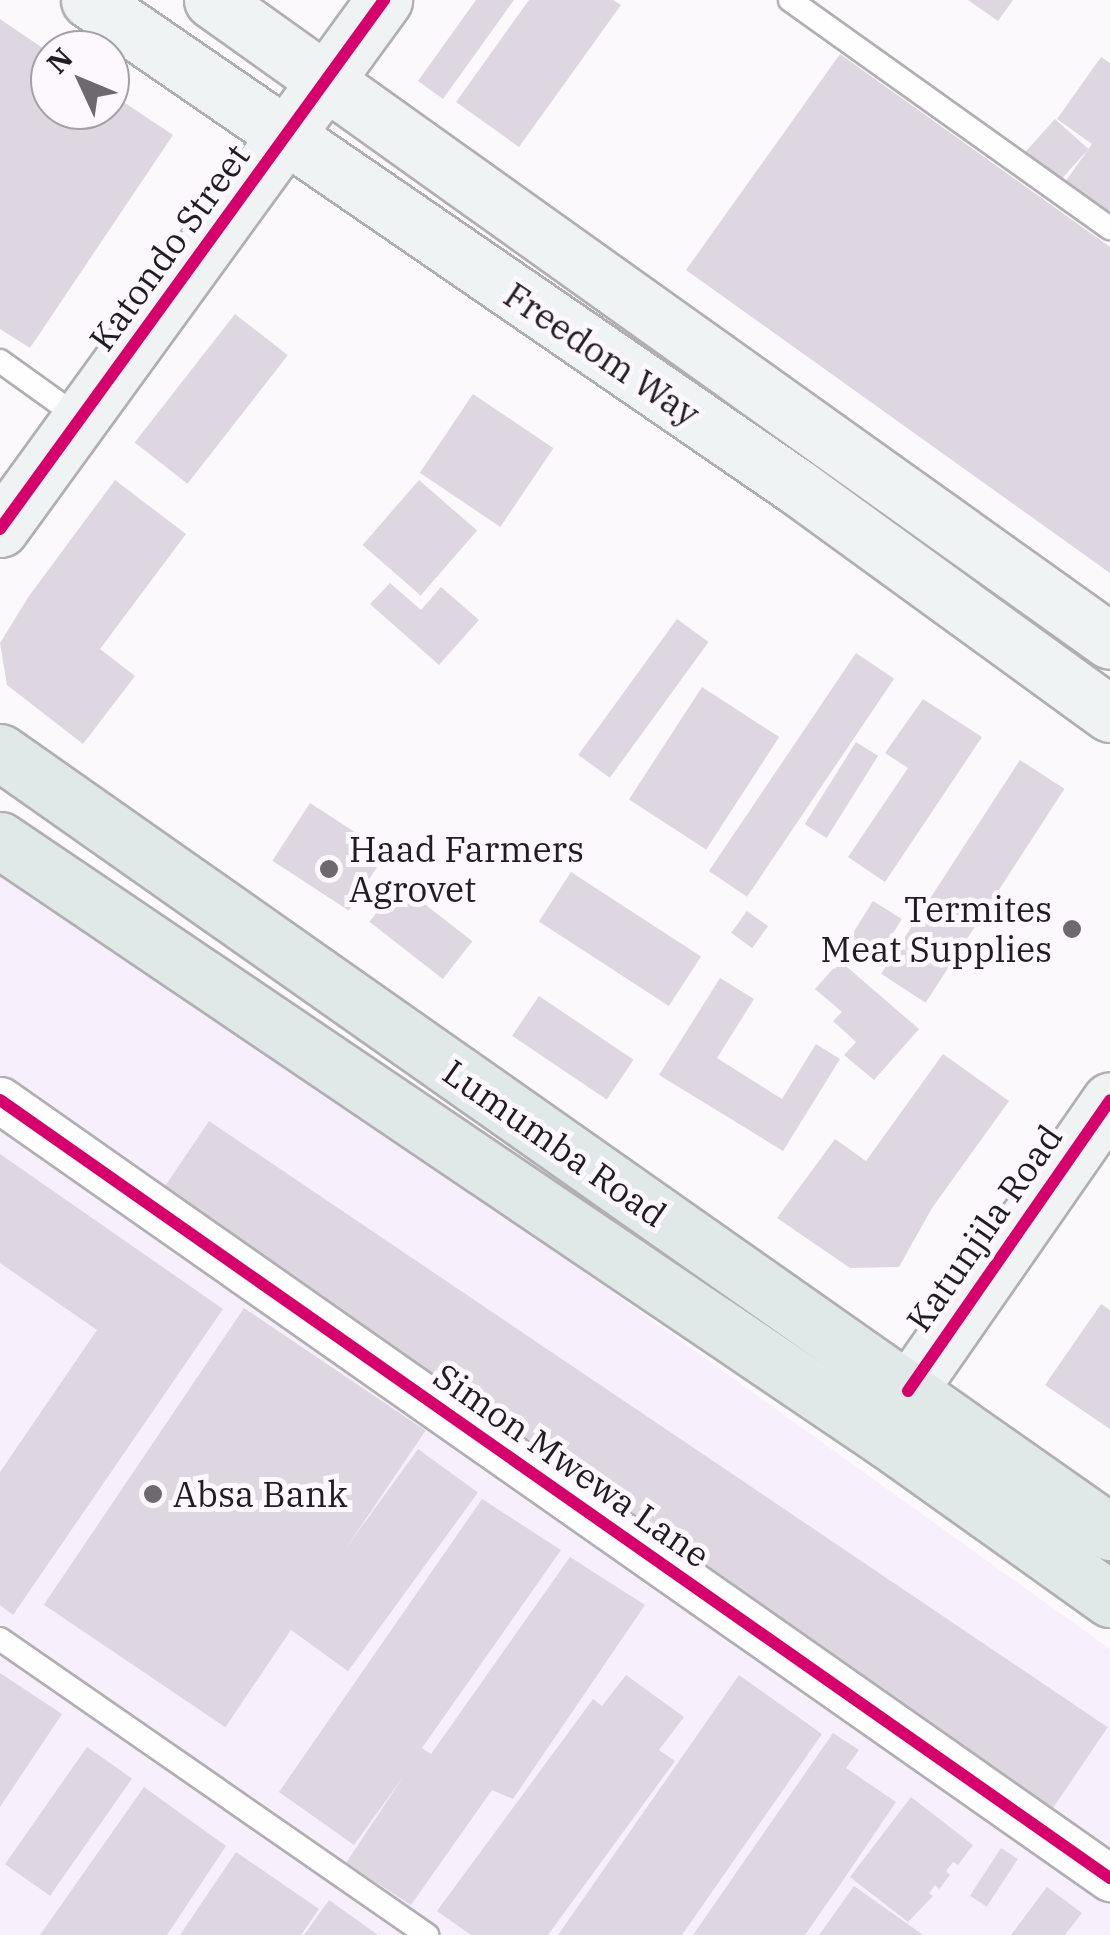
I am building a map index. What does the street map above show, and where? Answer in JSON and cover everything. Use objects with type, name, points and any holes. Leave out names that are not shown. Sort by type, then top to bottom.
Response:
[{"type":"main road","name":"Freedom Way","points":[[89,0],[796,486],[1110,714]]},
{"type":"main road","name":"Freedom Way","points":[[212,0],[806,428],[1110,641]]},
{"type":"main road","name":"Katondo Street","points":[[0,529],[384,0]]},
{"type":"main road","name":"Lumumba Road","points":[[0,752],[1110,1532]]},
{"type":"main road","name":"Lumumba Road","points":[[0,840],[870,1428],[1110,1599]]},
{"type":"main road","name":"Katunjila Road","points":[[908,1391],[1110,1100]]},
{"type":"street","name":"Simon Mwewa Lane","points":[[0,1100],[1110,1878]]},
{"type":"lane","points":[[790,0],[1110,228]]},
{"type":"lane","points":[[0,361],[80,418]]},
{"type":"lane","points":[[0,1638],[427,1935]]},
{"type":"shaded area","points":[[0,852],[1110,1649],[1110,1935],[0,1935]]},
{"type":"building","points":[[476,0],[514,0],[443,99],[418,81]]},
{"type":"building","points":[[529,0],[613,0],[621,5],[519,147],[456,102]]},
{"type":"building","points":[[968,0],[1013,0],[998,21]]},
{"type":"building","points":[[0,19],[30,39],[30,130],[130,130],[130,106],[173,135],[30,348],[0,329]]},
{"type":"building","points":[[840,54],[1110,247],[1110,573],[686,270]]},
{"type":"building","points":[[1101,57],[1110,63],[1110,209],[1106,215],[1063,185],[1092,144],[1057,119]]},
{"type":"building","points":[[1055,119],[1088,149],[1058,183],[1024,153]]},
{"type":"building","points":[[235,314],[288,355],[187,484],[135,442]]},
{"type":"building","points":[[473,394],[553,448],[500,527],[420,473]]},
{"type":"building","points":[[115,480],[186,534],[100,649],[135,676],[83,744],[7,685],[0,643],[29,596]]},
{"type":"building","points":[[419,480],[477,531],[421,595],[363,545]]},
{"type":"building","points":[[390,583],[421,610],[441,587],[479,620],[439,665],[370,604]]},
{"type":"building","points":[[677,619],[709,642],[610,778],[578,755]]},
{"type":"building","points":[[856,653],[894,679],[747,897],[709,871]]},
{"type":"building","points":[[702,687],[779,737],[706,849],[629,799]]},
{"type":"building","points":[[923,699],[982,737],[885,882],[848,857],[908,768],[885,753]]},
{"type":"building","points":[[856,742],[878,756],[827,838],[805,824]]},
{"type":"building","points":[[1020,760],[1064,789],[926,1003],[881,974]]},
{"type":"building","points":[[310,803],[386,853],[349,910],[272,861]]},
{"type":"building","points":[[571,872],[701,956],[669,1006],[539,921]]},
{"type":"building","points":[[399,884],[472,941],[443,979],[369,922]]},
{"type":"building","points":[[873,901],[902,919],[873,966],[844,948]]},
{"type":"building","points":[[747,911],[768,926],[752,948],[731,933]]},
{"type":"building","points":[[840,961],[919,1029],[874,1080],[844,1055],[856,1042],[833,1021],[842,1012],[815,989]]},
{"type":"building","points":[[720,978],[754,999],[717,1058],[782,1099],[816,1044],[840,1059],[783,1151],[659,1075]]},
{"type":"building","points":[[539,996],[634,1060],[607,1100],[512,1036]]},
{"type":"building","points":[[943,1054],[1009,1101],[932,1208],[899,1267],[850,1268],[777,1218],[835,1139],[866,1161]]},
{"type":"building","points":[[209,1121],[1108,1727],[1052,1810],[153,1204]]},
{"type":"building","points":[[0,1154],[223,1309],[13,1615],[0,1605],[0,1472],[97,1330],[0,1263]]},
{"type":"building","points":[[1101,1304],[1110,1310],[1110,1429],[1045,1385]]},
{"type":"building","points":[[244,1308],[426,1430],[225,1727],[44,1605]]},
{"type":"building","points":[[418,1449],[478,1492],[348,1671],[288,1628]]},
{"type":"building","points":[[482,1499],[561,1550],[422,1748],[431,1754],[570,1557],[645,1605],[513,1799],[492,1790],[411,1905],[346,1863],[403,1777],[354,1845],[279,1792]]},
{"type":"building","points":[[0,1673],[62,1714],[0,1807]]},
{"type":"building","points":[[626,1675],[684,1717],[659,1750],[675,1761],[548,1935],[471,1935],[437,1911],[593,1699],[602,1706]]},
{"type":"building","points":[[739,1675],[822,1734],[682,1935],[558,1935]]},
{"type":"building","points":[[833,1733],[859,1750],[846,1768],[896,1802],[846,1876],[805,1935],[693,1935]]},
{"type":"building","points":[[87,1747],[132,1779],[50,1896],[5,1864]]},
{"type":"building","points":[[144,1787],[226,1846],[167,1935],[40,1935]]},
{"type":"building","points":[[911,1797],[973,1845],[958,1865],[953,1862],[946,1871],[950,1875],[939,1889],[935,1885],[929,1893],[933,1896],[908,1922],[850,1877]]},
{"type":"building","points":[[1001,1848],[1018,1859],[987,1907],[970,1896]]},
{"type":"building","points":[[236,1852],[319,1909],[301,1935],[180,1935]]},
{"type":"building","points":[[854,1886],[923,1935],[819,1935]]},
{"type":"building","points":[[1047,1887],[1082,1913],[1065,1935],[1011,1935]]},
{"type":"building","points":[[329,1900],[378,1935],[304,1935]]},
{"type":"cycle path","points":[[0,529],[384,0]]},
{"type":"cycle path","points":[[0,1100],[1110,1878]]},
{"type":"cycle path","points":[[908,1391],[1110,1100]]},
{"type":"place","name":"Haad Farmers Agrovet","points":[[329,869]]},
{"type":"place","name":"Termites Meat Supplies","points":[[1072,929]]},
{"type":"place","name":"Absa Bank","points":[[153,1494]]}]
